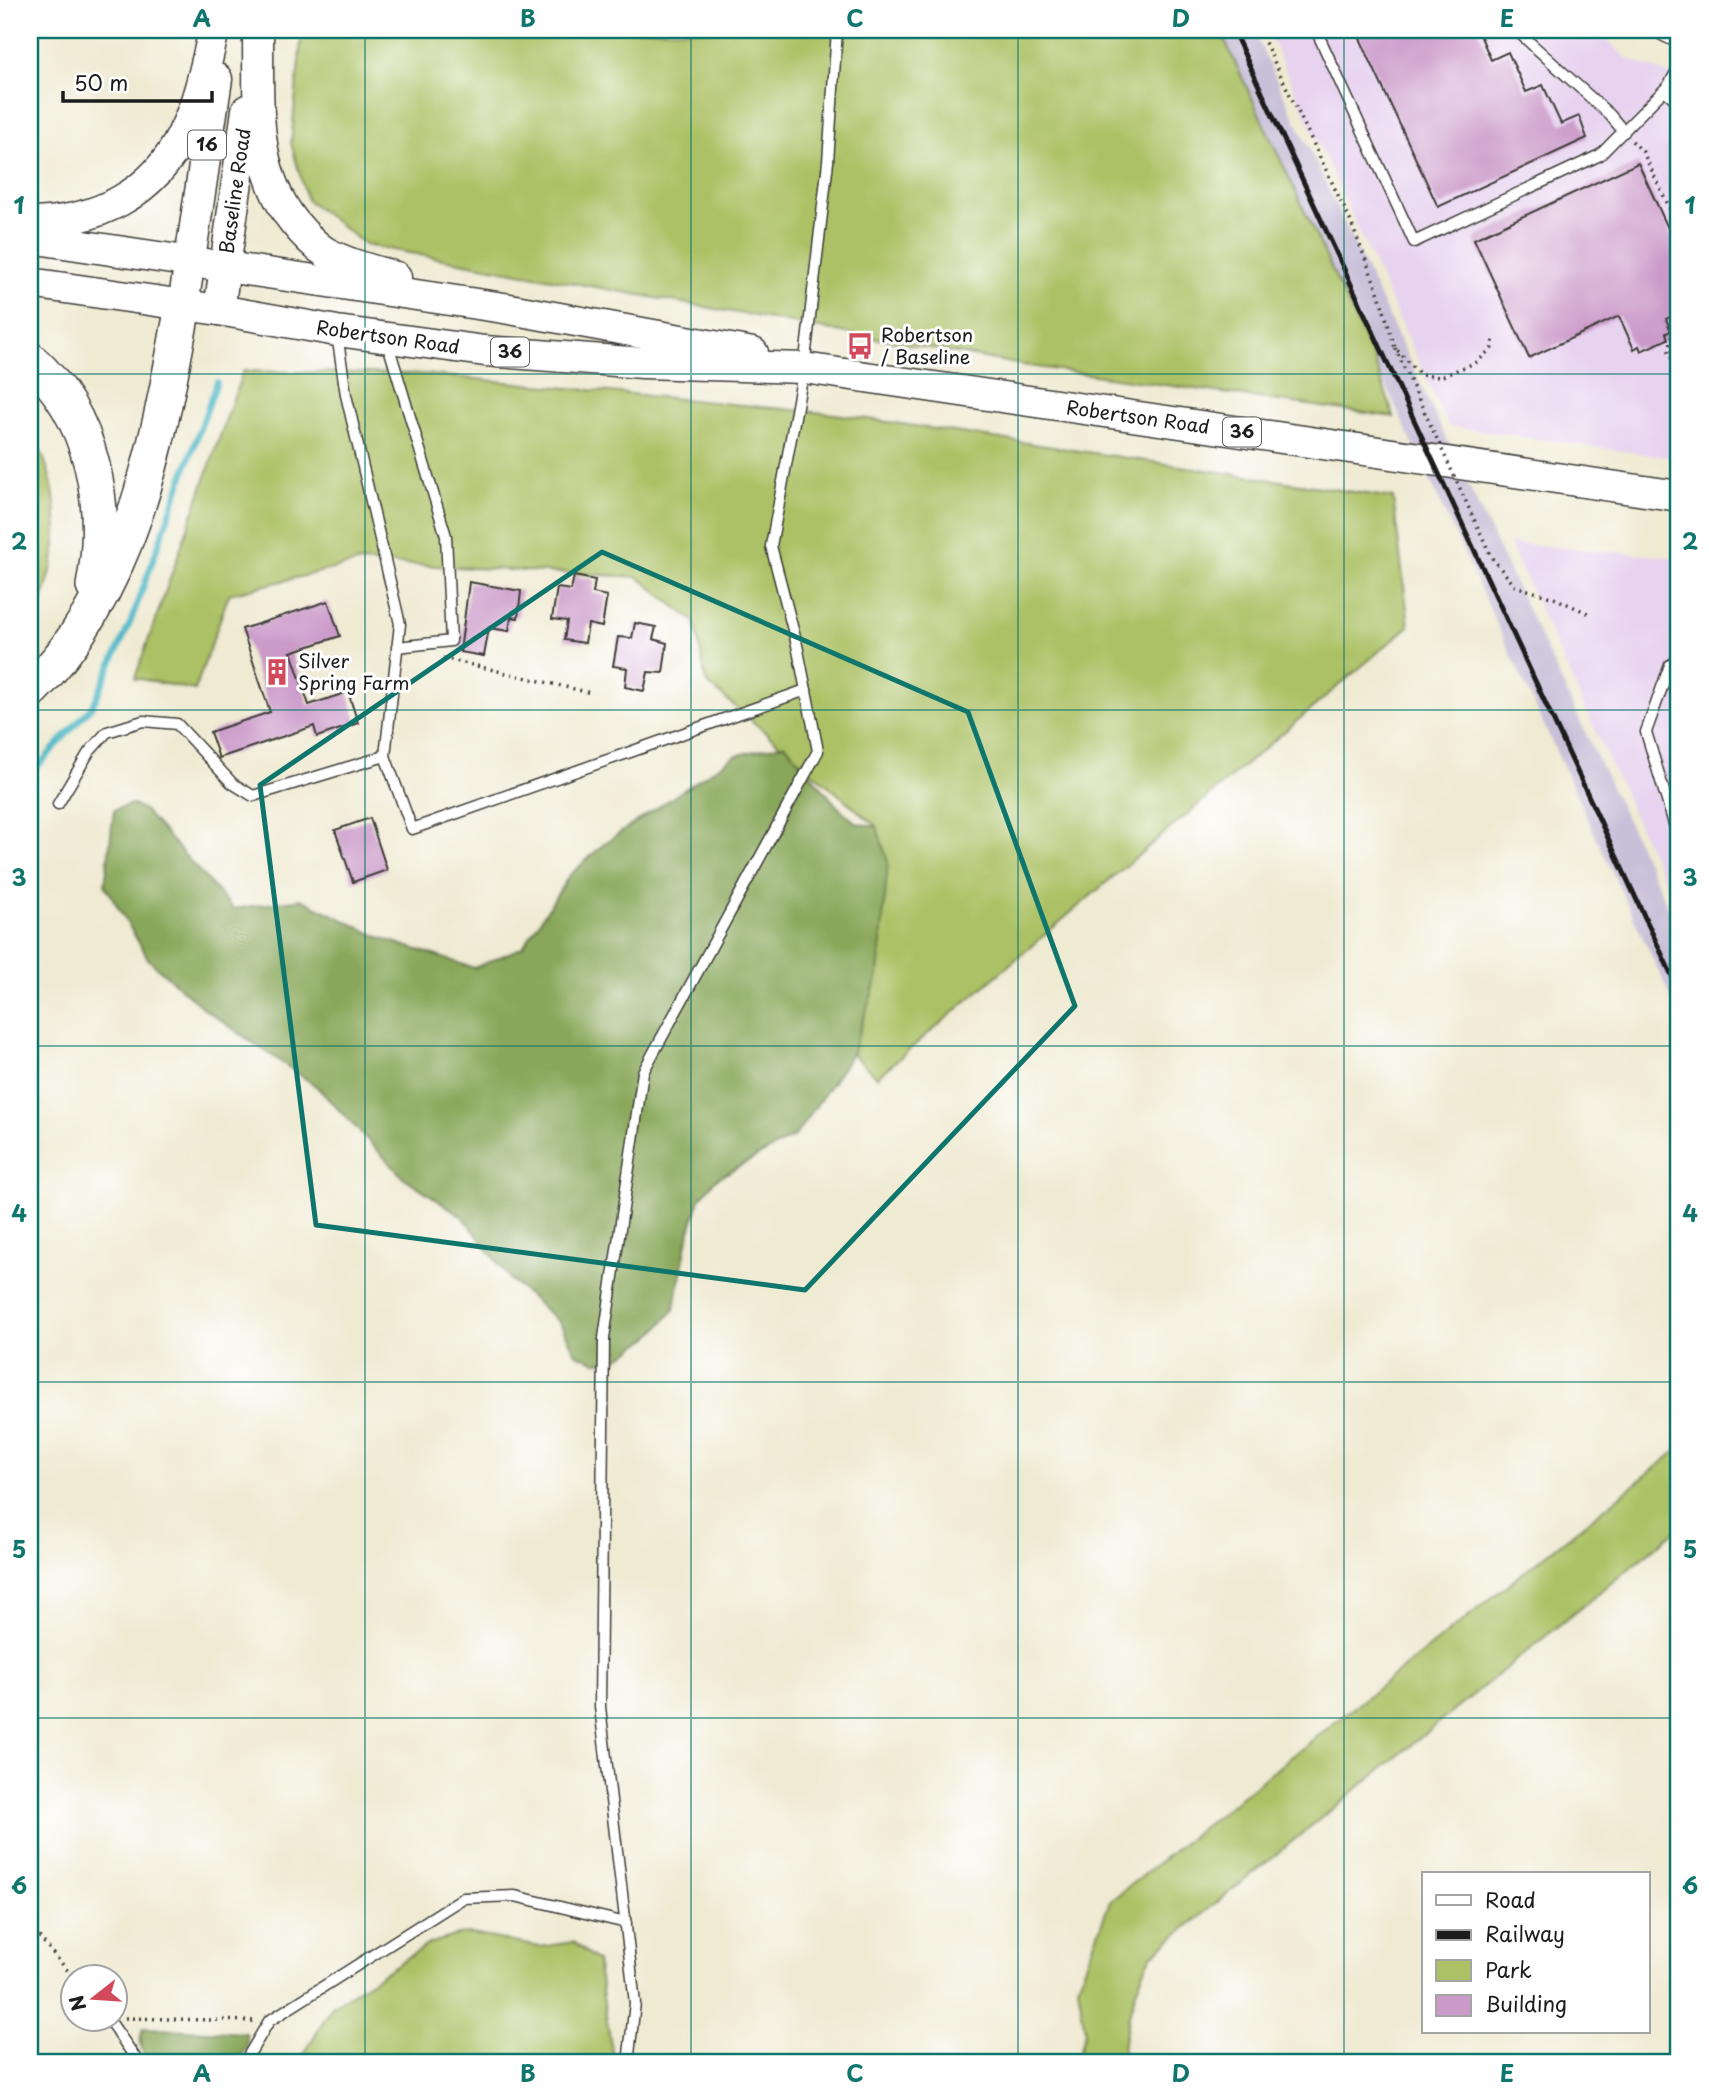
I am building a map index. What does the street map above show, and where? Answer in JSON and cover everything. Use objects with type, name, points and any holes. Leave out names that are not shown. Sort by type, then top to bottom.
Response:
[{"type":"highway","points":[[30,691],[62,657],[81,629],[119,557],[145,486],[158,435],[183,306]]},
{"type":"highway","points":[[30,360],[71,411],[83,436],[95,474],[99,510],[99,561],[81,629]]},
{"type":"main road","points":[[30,223],[74,220],[95,214],[123,199],[149,180],[164,164],[183,134],[214,30]]},
{"type":"main road","name":"Baseline Road","points":[[183,306],[225,30]]},
{"type":"main road","points":[[258,33],[260,129],[265,166],[281,202],[302,231],[325,251],[343,261],[504,308]]},
{"type":"main road","name":"Baseline Road","points":[[219,310],[258,33]]},
{"type":"main road","name":"Robertson Road","points":[[30,238],[504,308],[741,349],[804,368]]},
{"type":"main road","name":"Robertson Road","points":[[30,283],[485,351],[643,363],[804,368],[1679,496]]},
{"type":"street","points":[[1666,30],[1679,36]]},
{"type":"lane","points":[[628,2063],[635,2003],[600,1707],[604,1338],[643,1072],[818,751],[797,645],[771,546],[804,368],[828,162],[837,30]]},
{"type":"lane","points":[[1316,30],[1414,242],[1600,155],[1665,90],[1679,67]]},
{"type":"lane","points":[[1516,30],[1610,115],[1624,132]]},
{"type":"lane","points":[[1665,90],[1679,103]]},
{"type":"lane","points":[[337,331],[346,395],[400,624],[385,756],[412,829],[806,691]]},
{"type":"lane","points":[[386,337],[446,536],[450,641],[397,647]]},
{"type":"lane","points":[[1679,660],[1670,665],[1646,732],[1679,840]]},
{"type":"lane","points":[[58,804],[89,752],[107,732],[143,721],[177,724],[232,783],[253,796],[385,756]]},
{"type":"lane","points":[[244,2063],[269,2021],[463,1898],[515,1896],[626,1923]]},
{"type":"lane","points":[[119,2034],[139,2063]]},
{"type":"path","points":[[1259,30],[1350,220],[1379,294],[1395,348],[1492,558],[1515,586],[1554,598],[1592,615]]},
{"type":"path","points":[[1624,132],[1643,152],[1679,228]]},
{"type":"path","points":[[1679,334],[1672,337],[1669,352],[1679,376]]},
{"type":"path","points":[[1395,348],[1421,375],[1440,377],[1477,362],[1492,348],[1494,337]]},
{"type":"path","points":[[436,656],[591,693]]},
{"type":"path","points":[[30,1926],[62,1964]]},
{"type":"path","points":[[130,2018],[269,2021]]},
{"type":"highlighted area","points":[[602,552],[968,712],[1075,1006],[805,1290],[316,1225],[260,785]]},
{"type":"shaded area","points":[[1220,30],[1253,30],[1679,930],[1679,1015]]},
{"type":"shaded area","points":[[1267,30],[1596,30],[1628,59],[1679,78],[1679,459],[1448,426]]},
{"type":"shaded area","points":[[1509,543],[1679,558],[1679,913]]},
{"type":"green space","points":[[302,30],[1220,30],[1373,357],[1394,417],[1022,365],[366,245],[307,200],[291,143]]},
{"type":"green space","points":[[243,371],[424,374],[835,414],[1393,498],[1409,626],[877,1077],[852,1054],[878,975],[877,827],[706,682],[695,622],[638,577],[361,562],[229,594],[195,690],[135,678]]},
{"type":"green space","points":[[30,431],[42,454],[50,479],[56,528],[49,578],[30,625]]},
{"type":"green space","points":[[785,744],[837,806],[856,823],[877,827],[888,862],[878,975],[852,1054],[795,1136],[716,1179],[700,1199],[688,1237],[674,1310],[653,1334],[616,1360],[596,1362],[576,1354],[560,1323],[511,1280],[463,1217],[403,1177],[316,1086],[203,1008],[149,960],[105,885],[114,810],[131,804],[144,810],[233,909],[301,899],[381,938],[474,968],[523,947],[569,876],[605,843],[734,756]]},
{"type":"green space","points":[[1679,1449],[1679,1528],[1152,1955],[1131,2008],[1122,2063],[1076,2063],[1085,2031],[1078,1986],[1110,1901]]},
{"type":"green space","points":[[472,1934],[540,1947],[573,1942],[597,1961],[614,2063],[299,2063],[332,2006],[429,1944],[457,1935]]},
{"type":"green space","points":[[143,2028],[246,2033],[247,2045],[237,2063],[150,2063],[141,2047]]},
{"type":"building","points":[[1356,30],[1478,30],[1491,60],[1508,52],[1526,92],[1543,85],[1561,124],[1579,116],[1587,138],[1438,207]]},
{"type":"building","points":[[1638,163],[1679,252],[1679,312],[1666,319],[1671,331],[1666,333],[1668,339],[1641,351],[1639,346],[1634,349],[1619,316],[1529,358],[1474,239]]},
{"type":"building","points":[[574,576],[595,580],[593,593],[607,596],[602,627],[588,624],[585,643],[564,640],[567,621],[552,619],[557,588],[571,590]]},
{"type":"building","points":[[469,582],[521,591],[518,618],[511,617],[509,631],[489,628],[484,656],[460,652]]},
{"type":"building","name":"Silver Spring Farm","points":[[328,601],[340,636],[291,652],[309,705],[348,692],[358,723],[317,737],[314,726],[219,758],[210,732],[270,712],[242,629]]},
{"type":"building","points":[[635,623],[656,627],[653,639],[667,643],[663,673],[648,672],[644,691],[625,687],[627,668],[613,666],[618,637],[632,638]]},
{"type":"building","points":[[370,818],[387,870],[353,882],[335,830]]},
{"type":"waterway","points":[[30,770],[39,765],[93,705],[131,621],[217,382]]},
{"type":"railway","points":[[1233,30],[1679,991]]},
{"type":"place","name":"Robertson / Baseline","points":[[860,346]]},
{"type":"place","name":"Silver Spring Farm","points":[[277,672]]}]
